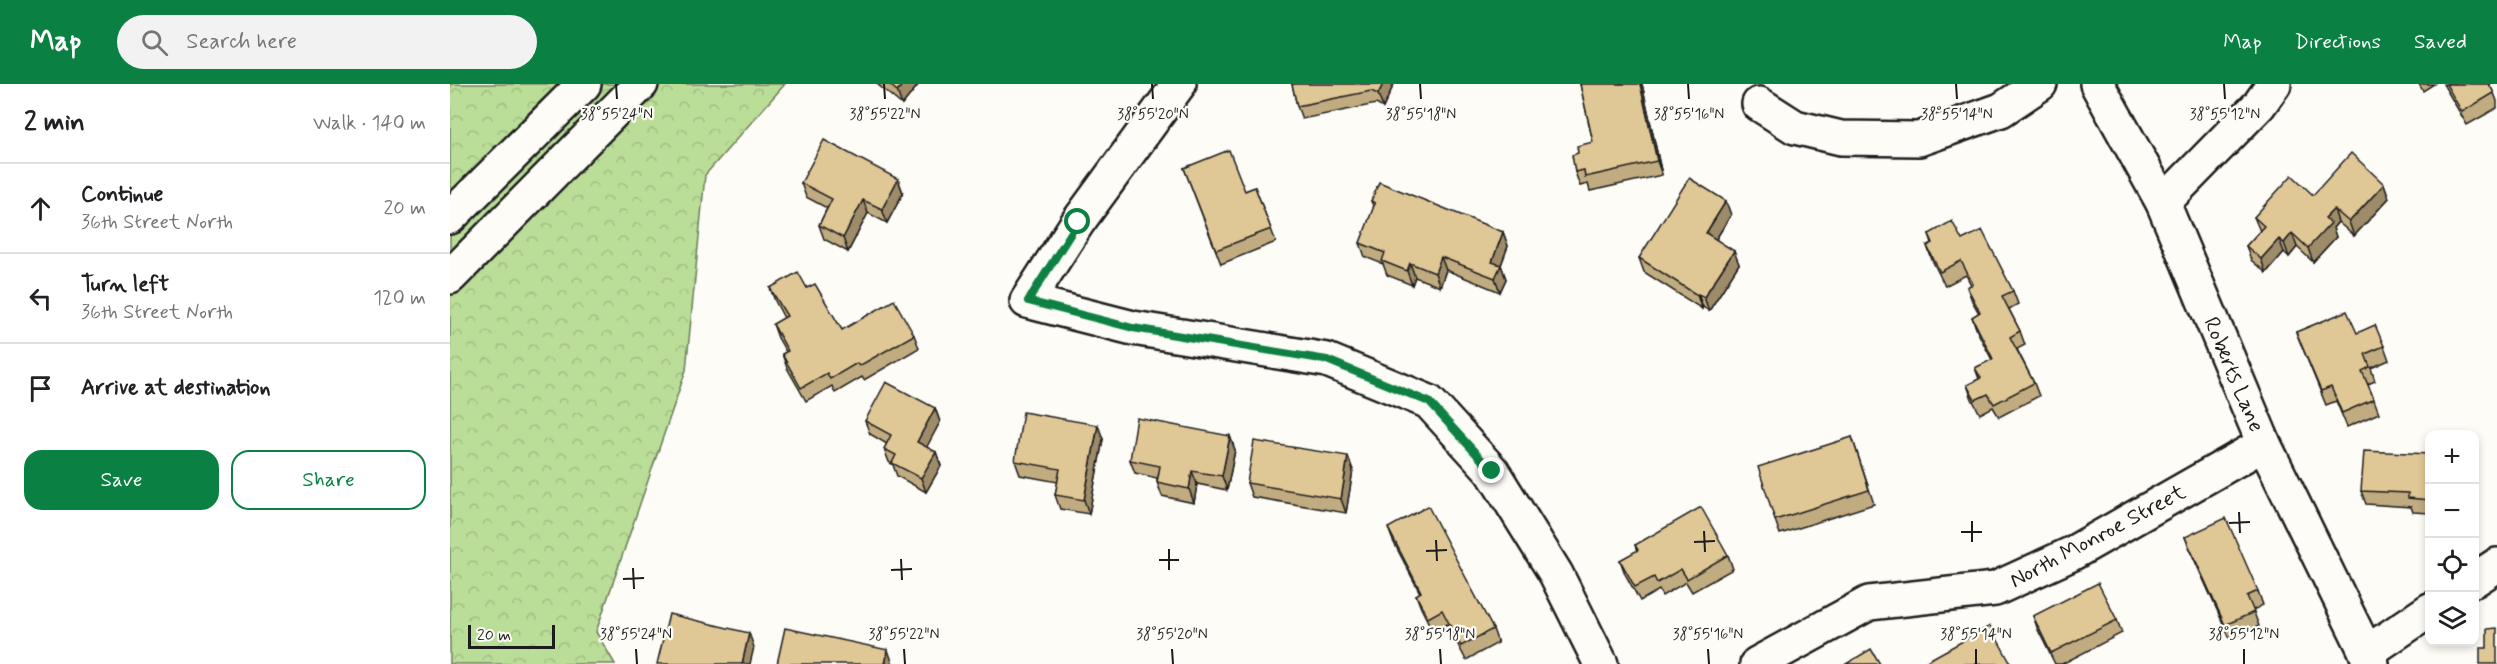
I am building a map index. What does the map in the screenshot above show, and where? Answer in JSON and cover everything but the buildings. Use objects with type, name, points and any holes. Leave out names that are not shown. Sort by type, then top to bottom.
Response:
[{"type":"main road","points":[[450,217],[584,84]]},
{"type":"main road","points":[[450,277],[641,84]]},
{"type":"main road","points":[[1179,84],[1078,222],[1028,301],[1133,328],[1327,360],[1429,402],[1492,471],[1556,574],[1601,664]]},
{"type":"main road","points":[[1758,104],[1794,128],[1841,138],[1919,139],[2001,110],[2040,84]]},
{"type":"main road","name":"Roberts Lane","points":[[2097,84],[2163,203],[2264,444],[2369,658]]},
{"type":"main road","points":[[2163,203],[2259,105],[2274,84]]},
{"type":"main road","name":"North Monroe Street","points":[[1757,664],[1869,603],[1995,589],[2071,554],[2264,444]]},
{"type":"main road","points":[[2479,577],[2497,565]]},
{"type":"main road","points":[[2369,658],[2425,614]]},
{"type":"green space","points":[[450,84],[785,84],[705,175],[686,370],[596,632],[615,664],[450,664]]},
{"type":"route","points":[[1078,222],[1028,301],[1133,328],[1327,360],[1429,402],[1492,471]]}]
